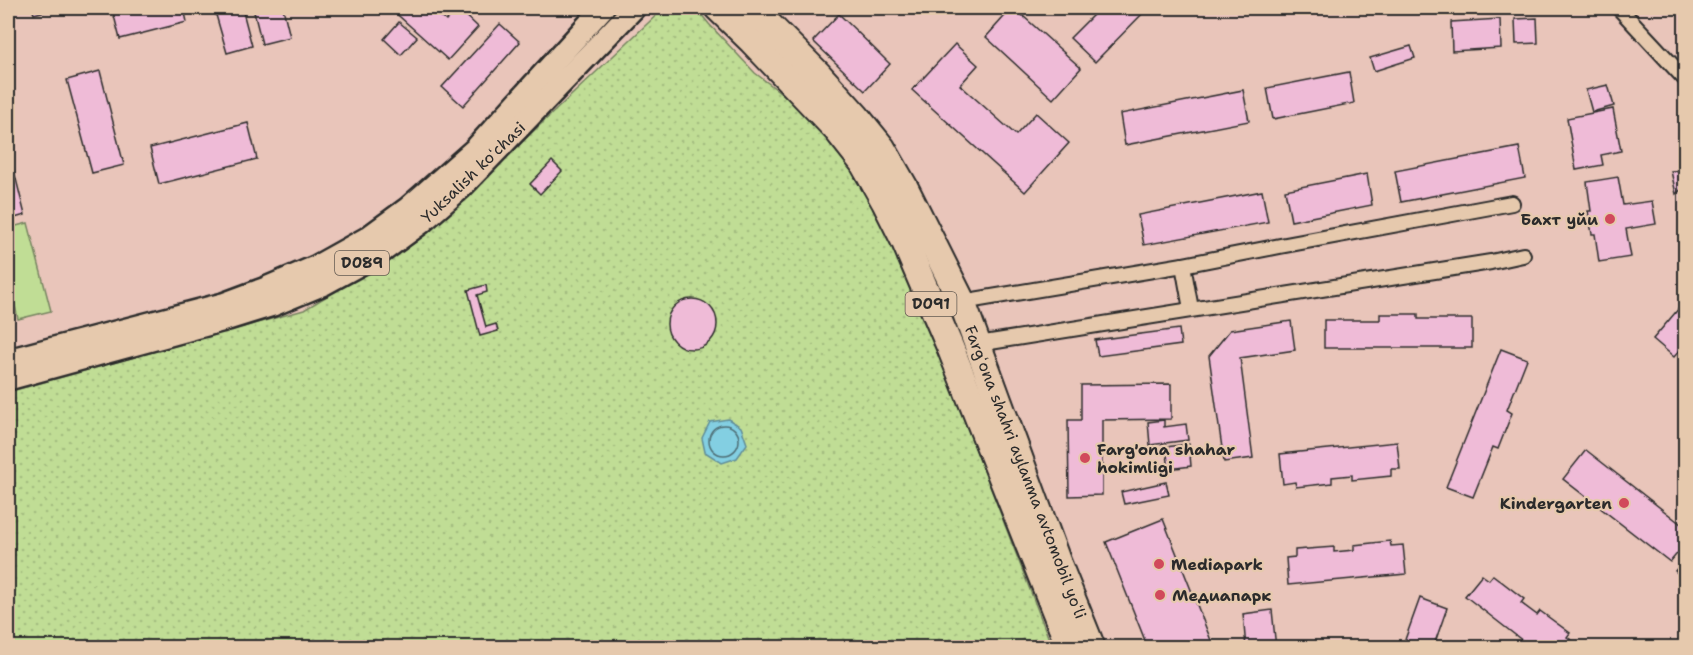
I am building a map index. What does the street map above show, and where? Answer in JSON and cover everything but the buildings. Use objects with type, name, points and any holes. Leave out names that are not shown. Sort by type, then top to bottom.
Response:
[{"type":"highway","name":"Fargʻona shahri aylanma avtomobil yoʻli","points":[[718,8],[837,130],[863,163],[905,242],[1069,618],[1092,648]]},
{"type":"highway","name":"Fargʻona shahri aylanma avtomobil yoʻli","points":[[752,8],[818,74],[882,148],[906,188],[962,302],[1057,561],[1069,618],[1070,648]]},
{"type":"main road","name":"Yuksalish koʻchasi","points":[[8,360],[222,304],[315,267],[367,238],[408,208],[475,149],[603,8]]},
{"type":"main road","name":"Yuksalish koʻchasi","points":[[8,380],[273,305],[324,284],[379,254],[421,223],[461,188],[634,8]]},
{"type":"street","points":[[1619,8],[1686,80]]},
{"type":"street","points":[[962,302],[1183,265],[1512,203]]},
{"type":"street","points":[[978,344],[1523,255]]},
{"type":"street","points":[[1183,265],[1191,309]]},
{"type":"green space","points":[[664,8],[696,8],[755,73],[788,98],[810,119],[831,142],[858,179],[881,218],[919,302],[1052,647],[8,648],[8,392],[304,310],[416,242]]},
{"type":"green space","points":[[28,223],[51,311],[18,319],[8,276],[8,228]]},
{"type":"water","points":[[728,419],[741,427],[747,444],[737,458],[722,463],[705,452],[702,438],[710,422]]},
{"type":"place","name":"Бахт уйи","points":[[1610,219]]},
{"type":"place","name":"Farg'ona shahar hokimligi","points":[[1085,458]]},
{"type":"place","name":"Kindergarten","points":[[1624,503]]},
{"type":"place","name":"Mediapark","points":[[1159,564]]},
{"type":"place","name":"Медиапарк","points":[[1160,595]]}]
